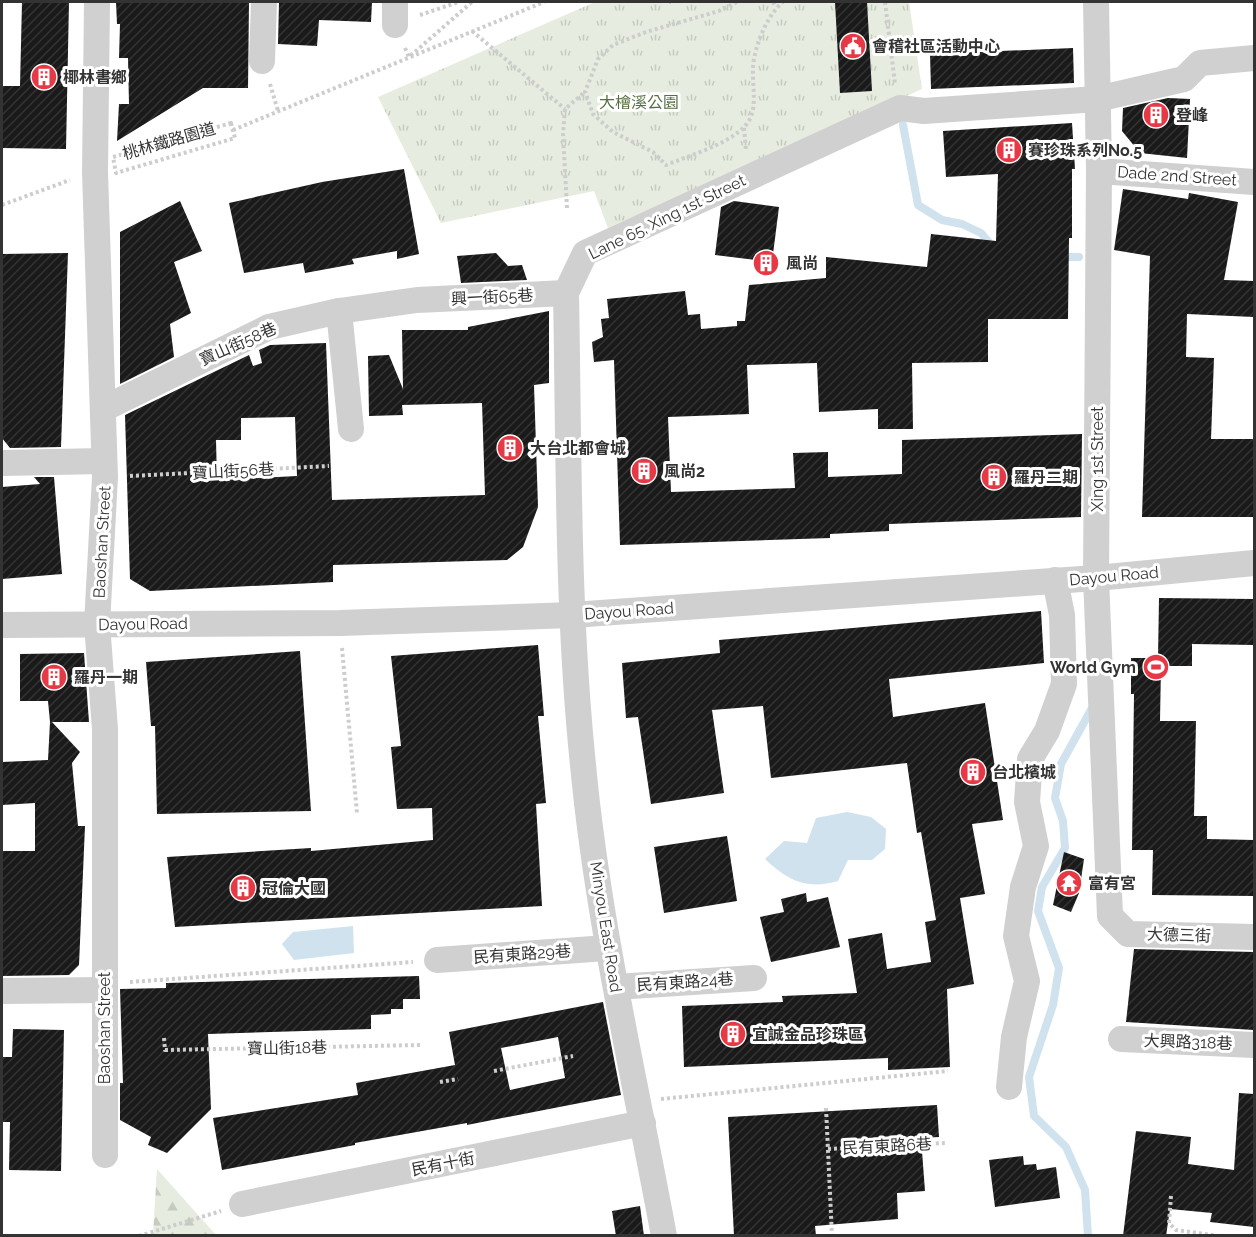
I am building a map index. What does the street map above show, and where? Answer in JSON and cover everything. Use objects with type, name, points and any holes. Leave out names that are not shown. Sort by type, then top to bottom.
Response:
[{"type":"street","name":"Baoshan Street","points":[[97,2],[96,172],[104,461],[97,624],[105,729],[105,1155]]},
{"type":"street","points":[[262,61],[264,2]]},
{"type":"street","name":"Xing 1st Street","points":[[1096,2],[1099,171],[1096,578],[1110,916]]},
{"type":"street","points":[[1097,99],[1184,79],[1200,63],[1254,58]]},
{"type":"street","name":"Lane 65, Xing 1st Street","points":[[572,615],[566,293],[585,253],[900,108],[924,111],[1097,99]]},
{"type":"street","name":"Dade 2nd Street","points":[[1099,171],[1254,182]]},
{"type":"street","name":"興一街65巷","points":[[417,300],[566,293]]},
{"type":"street","name":"寶山街58巷","points":[[103,409],[269,327],[339,311],[417,300]]},
{"type":"street","points":[[339,311],[351,429]]},
{"type":"street","points":[[2,463],[104,461]]},
{"type":"street","name":"Dayou Road","points":[[2,625],[340,622],[572,615],[1096,578],[1254,563]]},
{"type":"street","points":[[1010,1087],[1014,1037],[1027,981],[1016,936],[1023,888],[1036,846],[1027,802],[1030,759],[1047,731],[1064,684],[1062,615],[1055,580]]},
{"type":"street","name":"Minyou East Road","points":[[572,615],[583,766],[607,948],[664,1236]]},
{"type":"street","name":"大德三街","points":[[1110,916],[1128,934],[1254,937]]},
{"type":"street","name":"民有東路29巷","points":[[437,960],[607,948]]},
{"type":"street","name":"民有東路24巷","points":[[616,987],[754,978]]},
{"type":"street","points":[[2,991],[104,987]]},
{"type":"street","name":"大興路318巷","points":[[1121,1039],[1254,1045]]},
{"type":"street","name":"民有十街","points":[[242,1204],[643,1124]]},
{"type":"path","points":[[395,13],[459,2]]},
{"type":"path","points":[[409,57],[472,2]]},
{"type":"path","points":[[233,130],[544,2]]},
{"type":"path","points":[[567,208],[563,134],[565,109],[585,92],[598,58],[613,45],[646,32],[719,11],[737,2]]},
{"type":"path","points":[[772,2],[776,7]]},
{"type":"path","points":[[585,92],[593,114],[606,126],[653,152],[666,165],[707,148],[744,128],[754,115],[753,66],[758,46],[776,7],[783,2]]},
{"type":"path","points":[[885,2],[888,13],[889,51],[900,108]]},
{"type":"path","points":[[472,31],[565,109]]},
{"type":"path","name":"桃林鐵路園道","points":[[231,123],[233,130],[235,138],[116,173],[113,157],[231,123]]},
{"type":"path","points":[[2,205],[74,178]]},
{"type":"path","name":"寶山街56巷","points":[[137,475],[329,466]]},
{"type":"path","points":[[342,644],[357,813]]},
{"type":"path","points":[[104,987],[437,960]]},
{"type":"path","name":"寶山街18巷","points":[[164,1038],[165,1050],[421,1046]]},
{"type":"path","points":[[494,1071],[573,1056]]},
{"type":"path","points":[[688,1095],[948,1071]]},
{"type":"path","points":[[441,1082],[458,1078]]},
{"type":"path","name":"民有東路6巷","points":[[826,1108],[832,1236]]},
{"type":"path","name":"民有東路6巷","points":[[828,1149],[946,1143]]},
{"type":"path","points":[[1171,1196],[1169,1223],[1175,1233],[1219,1236]]},
{"type":"path","points":[[139,1236],[242,1204]]},
{"type":"green space","name":"大檜溪公園","points":[[595,2],[909,2],[922,89],[608,228],[594,191],[441,223],[378,97]]},
{"type":"green space","points":[[157,1169],[216,1235],[153,1235]]},
{"type":"water","points":[[847,812],[871,817],[886,829],[885,849],[872,860],[848,860],[838,881],[827,884],[798,882],[765,859],[784,841],[807,843],[816,818]]},
{"type":"water","points":[[353,926],[354,953],[294,960],[282,944],[293,932]]},
{"type":"building","name":"椰林書鄉","points":[[22,2],[69,2],[66,149],[2,148],[2,86],[20,86]]},
{"type":"building","points":[[116,2],[249,2],[248,88],[203,88],[117,141],[119,104],[129,104],[128,58],[119,58],[120,24],[117,24]]},
{"type":"building","points":[[279,2],[372,2],[371,22],[319,20],[317,46],[278,44]]},
{"type":"building","name":"會稽社區活動中心","points":[[835,2],[867,2],[872,91],[840,93]]},
{"type":"building","points":[[1073,48],[1074,83],[931,89],[930,54]]},
{"type":"building","name":"登峰","points":[[1168,98],[1190,99],[1187,158],[1140,153],[1122,131],[1123,108]]},
{"type":"building","points":[[1072,123],[1075,169],[1072,169],[1072,238],[1069,238],[1068,319],[988,319],[988,362],[912,363],[913,429],[878,429],[878,409],[819,412],[817,363],[747,365],[749,414],[668,417],[671,492],[795,488],[793,453],[828,452],[828,477],[902,474],[902,440],[1082,434],[1081,517],[889,524],[889,531],[830,534],[830,538],[620,545],[614,360],[594,362],[592,342],[603,337],[601,319],[609,318],[607,299],[685,291],[688,315],[700,314],[701,329],[737,326],[737,321],[745,321],[749,285],[826,278],[826,257],[927,267],[931,234],[996,241],[998,174],[946,177],[943,131]]},
{"type":"building","points":[[404,169],[419,254],[397,259],[397,251],[352,259],[354,264],[305,273],[303,263],[244,273],[229,203],[322,182]]},
{"type":"building","points":[[1123,189],[1188,199],[1189,193],[1238,202],[1224,280],[1254,281],[1254,317],[1187,314],[1186,357],[1214,358],[1211,439],[1254,439],[1254,517],[1142,517],[1150,256],[1114,250]]},
{"type":"building","points":[[180,201],[202,251],[174,262],[191,313],[170,324],[174,357],[120,384],[120,232]]},
{"type":"building","points":[[734,201],[779,207],[772,262],[715,255],[721,207]]},
{"type":"building","points":[[68,253],[61,447],[10,448],[2,438],[2,254]]},
{"type":"building","points":[[496,253],[508,266],[522,265],[527,280],[461,283],[457,256]]},
{"type":"building","points":[[549,311],[549,383],[534,385],[538,507],[523,547],[507,560],[333,565],[333,582],[150,591],[130,579],[125,415],[249,355],[253,366],[262,363],[259,350],[270,345],[326,343],[332,500],[485,495],[482,403],[402,405],[403,415],[369,416],[368,356],[389,355],[403,389],[402,330],[468,330],[468,327]],"holes":[[[295,417],[297,476],[217,480],[216,440],[241,440],[241,418]]]},
{"type":"building","points":[[34,477],[54,477],[62,574],[2,579],[2,487],[40,484]]},
{"type":"building","points":[[1159,598],[1254,599],[1254,645],[1192,644],[1192,666],[1161,666],[1160,721],[1196,721],[1194,816],[1207,816],[1207,839],[1254,840],[1254,896],[1152,895],[1153,850],[1132,850],[1134,694],[1131,694],[1131,658],[1158,658]]},
{"type":"building","points":[[1041,611],[1044,663],[889,679],[893,717],[985,703],[1003,820],[972,824],[985,894],[960,898],[974,984],[947,989],[950,1067],[888,1070],[888,1058],[684,1067],[682,1006],[783,1002],[782,996],[857,993],[848,939],[882,933],[887,969],[931,962],[925,922],[936,920],[921,832],[917,833],[907,763],[771,778],[763,706],[712,710],[724,793],[651,804],[638,717],[626,718],[622,663],[720,653],[719,640]]},
{"type":"building","points":[[538,645],[544,716],[538,716],[546,803],[536,804],[542,906],[175,927],[167,857],[311,848],[311,851],[433,840],[432,808],[397,809],[391,747],[401,746],[391,656]]},
{"type":"building","points":[[300,651],[311,811],[157,814],[155,726],[151,726],[146,662]]},
{"type":"building","points":[[84,653],[89,722],[52,722],[80,752],[72,763],[78,826],[85,826],[79,965],[69,975],[2,976],[2,851],[35,851],[35,803],[2,805],[2,762],[48,760],[50,722],[48,701],[20,701],[20,654]]},
{"type":"building","points":[[727,836],[737,901],[664,913],[654,847]]},
{"type":"building","name":"富有宮","points":[[1064,852],[1084,859],[1079,893],[1071,912],[1053,905]]},
{"type":"building","points":[[806,893],[807,902],[828,897],[840,947],[771,962],[760,917],[784,912],[781,899]]},
{"type":"building","points":[[1134,949],[1254,952],[1254,1030],[1126,1022]]},
{"type":"building","points":[[419,976],[420,999],[403,999],[403,1009],[391,1009],[391,1014],[371,1015],[371,1029],[208,1034],[211,1109],[167,1153],[148,1145],[151,1137],[120,1120],[120,1083],[123,1083],[120,989],[166,988],[166,983]]},
{"type":"building","points":[[603,1002],[621,1095],[467,1125],[467,1123],[355,1143],[355,1145],[222,1170],[213,1118],[358,1095],[356,1083],[455,1065],[449,1032]],"holes":[[[558,1037],[565,1078],[510,1090],[501,1048]]]},
{"type":"building","points":[[13,1029],[64,1030],[61,1171],[9,1170],[10,1122],[2,1122],[2,1057],[12,1057]]},
{"type":"building","points":[[1239,1093],[1254,1094],[1254,1227],[1210,1222],[1212,1213],[1170,1209],[1166,1236],[1123,1236],[1136,1131],[1191,1137],[1188,1164],[1234,1170]]},
{"type":"building","points":[[937,1105],[939,1137],[921,1138],[925,1191],[897,1193],[898,1219],[815,1226],[816,1236],[734,1236],[728,1117]]},
{"type":"building","points":[[1023,1156],[1024,1165],[1036,1164],[1037,1170],[1056,1167],[1060,1198],[995,1207],[989,1160]]},
{"type":"building","points":[[640,1206],[644,1236],[616,1236],[612,1211]]},
{"type":"waterway","points":[[903,125],[918,205],[942,220],[962,224],[981,233],[993,247]]},
{"type":"waterway","points":[[1060,257],[1079,257]]},
{"type":"waterway","points":[[1088,1236],[1085,1190],[1066,1147],[1034,1116],[1029,1077],[1053,1005],[1059,968],[1038,911],[1042,887],[1065,848],[1063,821],[1055,798],[1061,764],[1092,708]]},
{"type":"place","name":"會稽社區活動中心","points":[[853,46]]},
{"type":"place","name":"椰林書鄉","points":[[44,77]]},
{"type":"place","name":"登峰","points":[[1156,115]]},
{"type":"place","name":"賽珍珠系列No.5","points":[[1009,150]]},
{"type":"place","name":"風尚","points":[[766,263]]},
{"type":"place","name":"大台北都會城","points":[[510,448]]},
{"type":"place","name":"風尚2","points":[[644,471]]},
{"type":"place","name":"羅丹二期","points":[[994,477]]},
{"type":"place","name":"World Gym","points":[[1156,667]]},
{"type":"place","name":"羅丹一期","points":[[54,677]]},
{"type":"place","name":"台北檳城","points":[[973,772]]},
{"type":"place","name":"富有宮","points":[[1069,883]]},
{"type":"place","name":"冠倫大國","points":[[243,888]]},
{"type":"place","name":"宜誠金品珍珠區","points":[[733,1034]]}]
